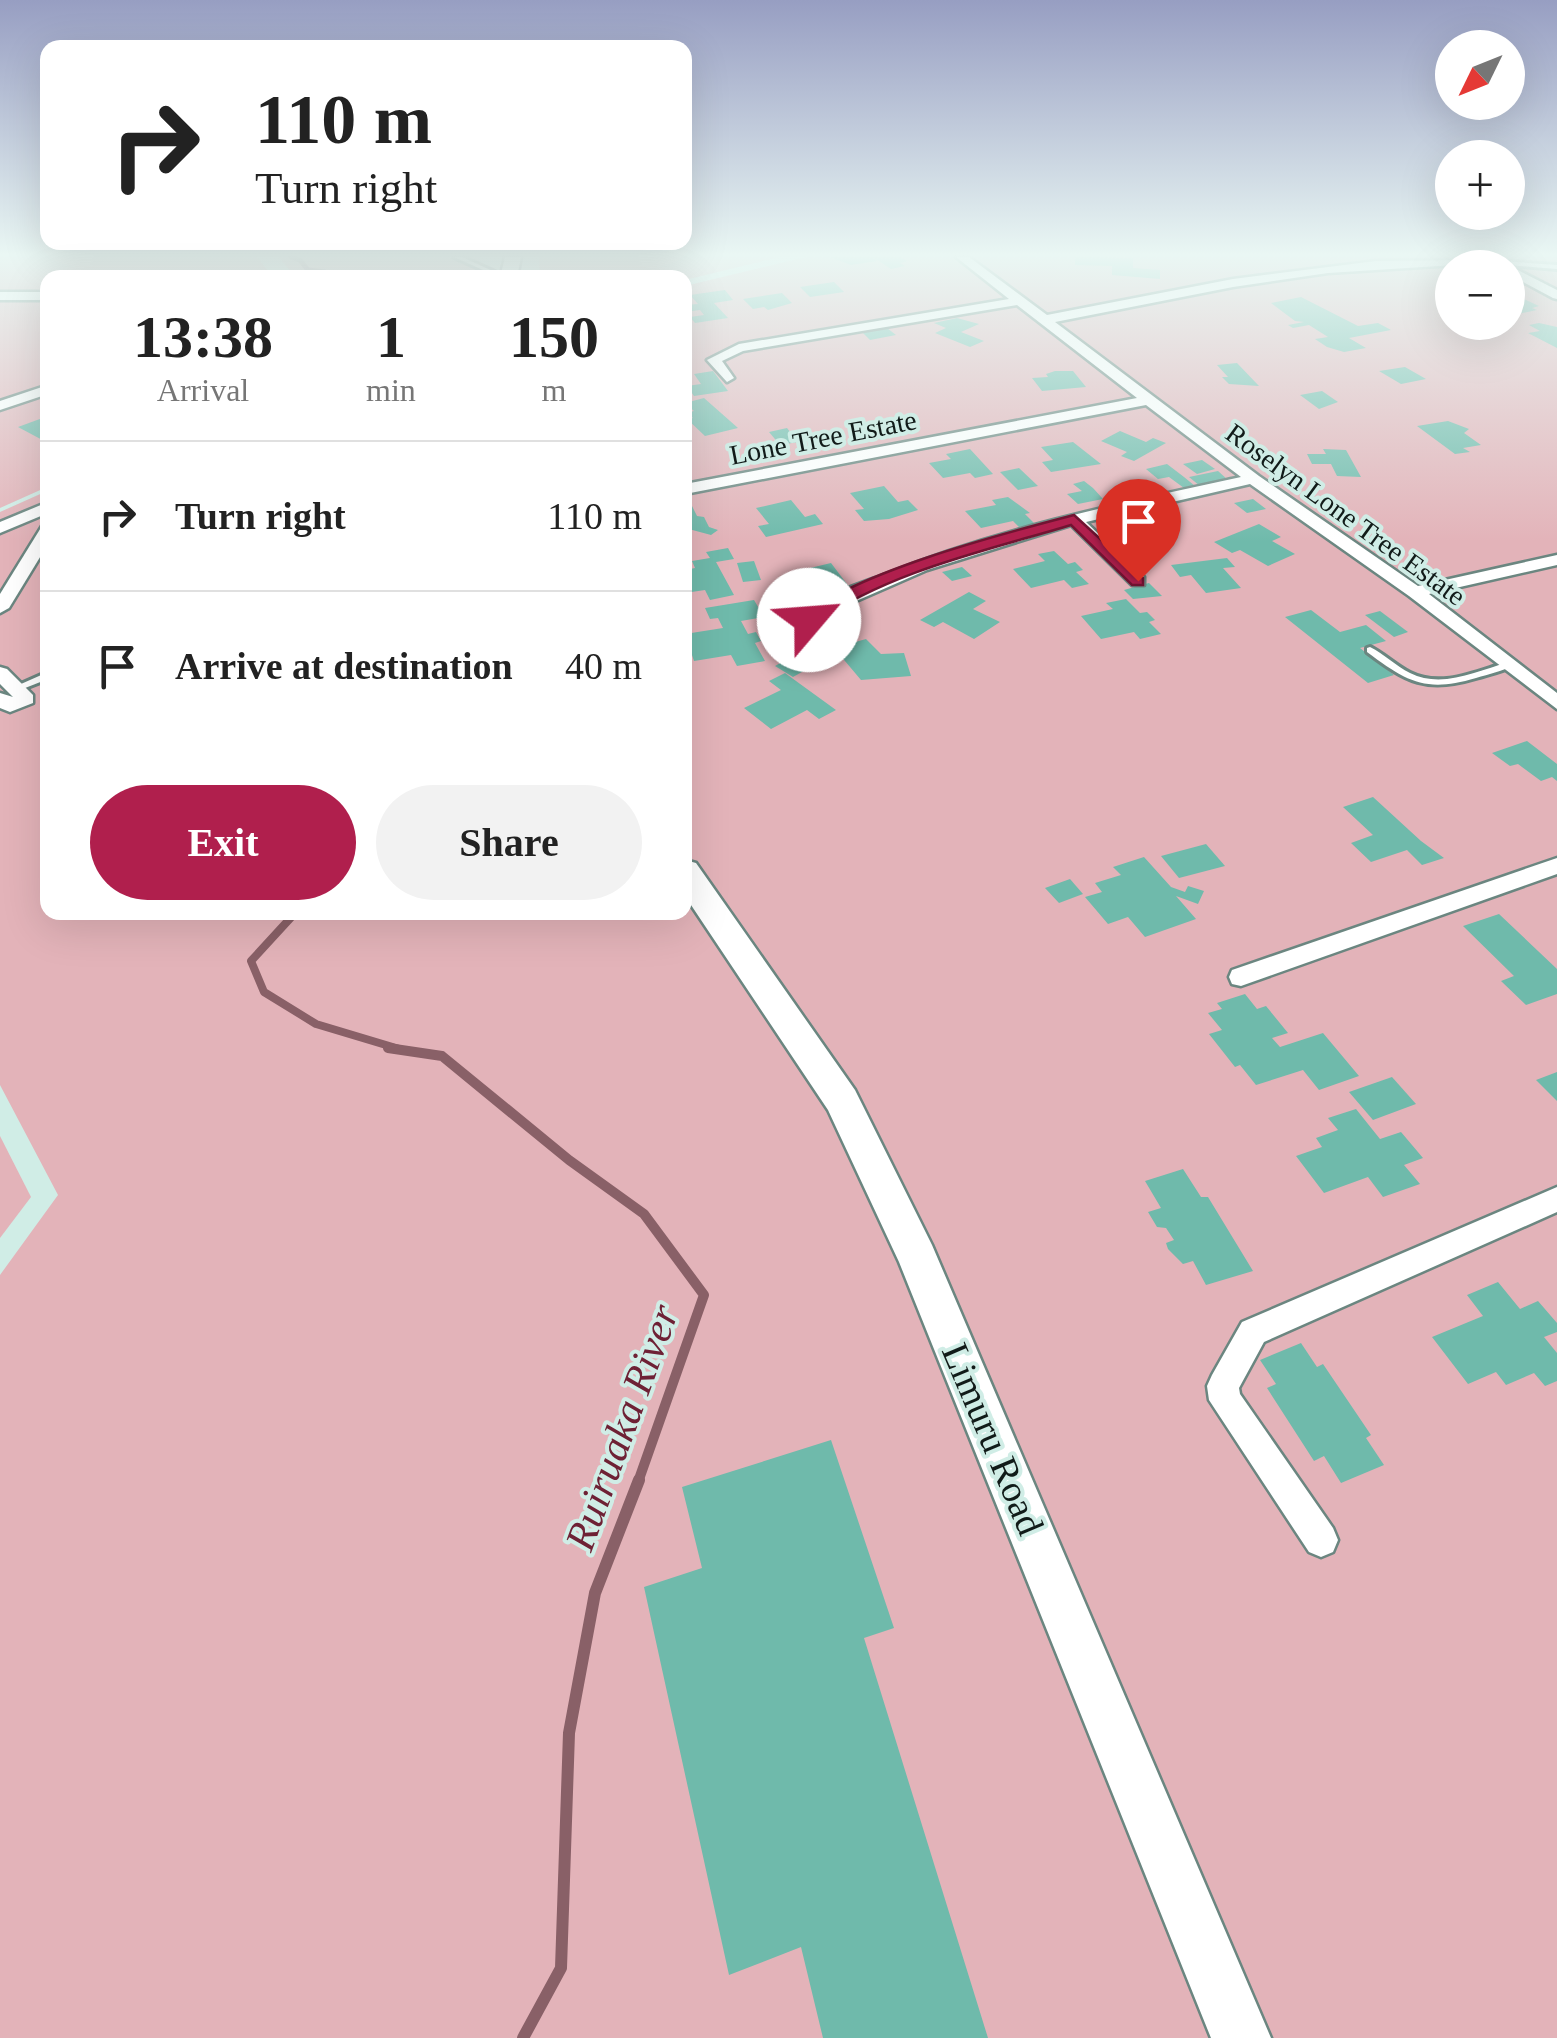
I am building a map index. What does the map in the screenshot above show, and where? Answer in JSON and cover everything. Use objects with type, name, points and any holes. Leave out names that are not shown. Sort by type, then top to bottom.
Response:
[{"type":"main road","name":"Limuru Road","points":[[692,881],[842,1101],[918,1258],[1241,2038]]},
{"type":"street","points":[[724,352],[714,360],[727,378]]},
{"type":"street","name":"Roselyn Lone Tree Estate","points":[[1085,352],[1253,480],[1415,592],[1557,704]]},
{"type":"street","points":[[0,406],[40,393]]},
{"type":"street","name":"Lone Tree Estate","points":[[692,488],[1148,400]]},
{"type":"street","points":[[802,656],[810,643],[809,620],[831,604],[933,561],[1074,520],[1253,480]]},
{"type":"street","points":[[0,528],[40,510]]},
{"type":"street","points":[[1074,520],[1138,581]]},
{"type":"street","points":[[0,572],[40,525]]},
{"type":"street","points":[[0,608],[40,539]]},
{"type":"street","points":[[1415,592],[1557,560]]},
{"type":"street","points":[[0,673],[9,693]]},
{"type":"street","points":[[1241,977],[1557,866]]},
{"type":"street","points":[[1321,1540],[1225,1400],[1223,1386],[1253,1332],[1557,1199]]},
{"type":"lane","points":[[1370,650],[1400,675],[1430,685],[1509,666]]},
{"type":"lane","points":[[9,693],[40,679]]},
{"type":"shaded area","points":[[0,352],[40,352],[40,490],[0,508]]},
{"type":"shaded area","points":[[692,352],[1557,352],[1557,2038],[0,2038],[0,1275],[58,1195],[0,1085],[0,512],[40,494],[40,920],[692,920]]},
{"type":"shaded area","points":[[0,1136],[31,1197],[0,1238]]},
{"type":"building","points":[[1237,363],[1259,386],[1229,384],[1222,377],[1228,377],[1217,365]]},
{"type":"building","points":[[1405,367],[1426,379],[1401,384],[1379,371]]},
{"type":"building","points":[[713,371],[728,391],[694,396],[692,385],[701,384],[694,374]]},
{"type":"building","points":[[1073,371],[1086,387],[1042,391],[1032,378],[1048,377],[1046,374]]},
{"type":"building","points":[[1322,391],[1338,402],[1319,409],[1300,395]]},
{"type":"building","points":[[704,398],[738,428],[705,436],[692,424],[692,401]]},
{"type":"building","points":[[40,419],[40,439],[18,427]]},
{"type":"building","points":[[1448,421],[1469,429],[1464,433],[1481,445],[1463,448],[1470,452],[1455,454],[1417,426]]},
{"type":"building","points":[[787,428],[798,442],[780,445],[769,432]]},
{"type":"building","points":[[1120,431],[1146,442],[1153,438],[1166,443],[1134,461],[1121,456],[1127,452],[1101,441]]},
{"type":"building","points":[[1073,442],[1101,464],[1051,472],[1042,462],[1053,460],[1041,447]]},
{"type":"building","points":[[970,449],[993,474],[943,478],[929,463],[951,459],[946,454]]},
{"type":"building","points":[[1323,449],[1346,450],[1361,477],[1337,476],[1331,464],[1312,464],[1307,454],[1326,454]]},
{"type":"building","points":[[1202,460],[1215,469],[1197,474],[1183,464]]},
{"type":"building","points":[[1167,464],[1195,486],[1184,488],[1169,477],[1158,479],[1146,469]]},
{"type":"building","points":[[1019,468],[1038,486],[1018,490],[1000,472]]},
{"type":"building","points":[[1218,471],[1228,480],[1200,486],[1189,477]]},
{"type":"building","points":[[1084,481],[1103,499],[1078,504],[1067,494],[1082,491],[1073,484]]},
{"type":"building","points":[[884,486],[898,502],[908,500],[918,510],[889,519],[864,521],[855,510],[864,509],[850,493]]},
{"type":"building","points":[[1008,497],[1030,513],[1025,514],[1035,524],[1019,527],[1013,521],[981,528],[965,511],[996,505],[992,500]]},
{"type":"building","points":[[1253,499],[1266,509],[1247,513],[1234,503]]},
{"type":"building","points":[[791,500],[805,517],[815,514],[823,524],[766,537],[758,526],[769,524],[756,508]]},
{"type":"building","points":[[692,506],[697,516],[704,517],[709,527],[718,530],[711,535],[692,530]]},
{"type":"building","points":[[1259,524],[1281,537],[1272,541],[1295,554],[1268,566],[1240,550],[1232,553],[1214,542]]},
{"type":"building","points":[[728,548],[734,559],[716,562],[734,595],[710,600],[705,590],[692,592],[692,561],[710,558],[706,552]]},
{"type":"building","points":[[1054,551],[1068,564],[1075,562],[1083,570],[1076,572],[1089,584],[1072,588],[1064,580],[1031,588],[1013,569],[1045,561],[1038,554]]},
{"type":"building","points":[[1227,558],[1235,567],[1223,568],[1241,588],[1206,593],[1191,575],[1180,577],[1171,565]]},
{"type":"building","points":[[754,561],[761,580],[743,582],[737,563]]},
{"type":"building","points":[[831,563],[850,588],[825,593],[805,578],[812,577],[806,569]]},
{"type":"building","points":[[962,567],[972,576],[952,581],[942,572]]},
{"type":"building","points":[[1149,583],[1162,596],[1133,599],[1124,590]]},
{"type":"building","points":[[969,592],[986,601],[973,609],[1000,622],[974,639],[943,622],[934,627],[920,620]]},
{"type":"building","points":[[1126,599],[1140,613],[1147,612],[1155,620],[1149,622],[1161,634],[1140,639],[1134,632],[1101,639],[1081,616],[1113,609],[1106,603]]},
{"type":"building","points":[[754,600],[764,617],[741,621],[748,634],[756,632],[761,641],[755,643],[765,661],[737,666],[731,655],[694,661],[692,633],[723,628],[718,618],[710,619],[705,608]]},
{"type":"building","points":[[1311,610],[1340,632],[1366,625],[1386,641],[1360,648],[1394,675],[1368,683],[1285,617]]},
{"type":"building","points":[[1380,611],[1408,632],[1394,637],[1365,615]]},
{"type":"building","points":[[866,639],[881,654],[904,653],[911,676],[861,680],[834,648]]},
{"type":"building","points":[[791,657],[809,668],[793,677],[775,666]]},
{"type":"building","points":[[785,673],[836,710],[819,719],[807,710],[771,729],[744,708],[781,690],[769,681]]},
{"type":"building","points":[[1527,741],[1557,764],[1557,781],[1552,777],[1541,781],[1518,764],[1510,766],[1492,753]]},
{"type":"building","points":[[1373,797],[1444,858],[1422,865],[1407,850],[1371,862],[1351,843],[1373,835],[1343,807]]},
{"type":"building","points":[[1206,844],[1225,866],[1179,878],[1161,856]]},
{"type":"building","points":[[1144,857],[1171,887],[1185,892],[1188,886],[1204,891],[1198,904],[1176,896],[1196,919],[1145,937],[1128,917],[1108,924],[1085,897],[1102,892],[1095,883],[1121,875],[1113,867]]},
{"type":"building","points":[[1070,879],[1083,894],[1059,903],[1045,888]]},
{"type":"building","points":[[1499,914],[1557,969],[1557,994],[1526,1005],[1501,981],[1514,976],[1463,926]]},
{"type":"building","points":[[1245,994],[1257,1009],[1266,1006],[1288,1033],[1272,1038],[1280,1047],[1323,1033],[1359,1076],[1319,1090],[1303,1070],[1256,1085],[1240,1065],[1235,1067],[1209,1034],[1222,1030],[1208,1013],[1222,1009],[1217,1003]]},
{"type":"building","points":[[1557,1072],[1557,1101],[1536,1080]]},
{"type":"building","points":[[1392,1077],[1416,1104],[1373,1120],[1349,1092]]},
{"type":"building","points":[[1356,1109],[1380,1139],[1401,1132],[1423,1158],[1404,1165],[1420,1184],[1383,1197],[1368,1177],[1324,1193],[1296,1156],[1322,1147],[1316,1138],[1338,1130],[1328,1118]]},
{"type":"building","points":[[1183,1169],[1201,1197],[1208,1197],[1253,1271],[1206,1285],[1193,1261],[1183,1264],[1168,1249],[1166,1243],[1174,1240],[1166,1228],[1157,1227],[1148,1212],[1161,1208],[1145,1181]]},
{"type":"building","points":[[1498,1282],[1520,1309],[1538,1301],[1557,1323],[1557,1332],[1544,1337],[1557,1353],[1557,1381],[1545,1386],[1534,1373],[1506,1385],[1496,1372],[1468,1384],[1432,1337],[1483,1316],[1467,1295]]},
{"type":"building","points":[[1301,1343],[1317,1367],[1323,1364],[1371,1435],[1366,1438],[1384,1465],[1341,1483],[1324,1456],[1314,1461],[1267,1388],[1276,1384],[1260,1360]]},
{"type":"building","points":[[831,1440],[894,1628],[864,1638],[988,2038],[823,2038],[801,1947],[729,1975],[644,1587],[702,1568],[682,1487]]},
{"type":"waterway","name":"Ruiruaka River","points":[[289,920],[251,961],[264,992],[316,1024],[404,1050]]},
{"type":"waterway","name":"Ruiruaka River","points":[[388,1048],[404,1050]]},
{"type":"waterway","name":"Ruiruaka River","points":[[404,1050],[442,1056],[569,1160],[644,1214],[704,1295],[638,1482]]},
{"type":"waterway","name":"Ruiruaka River","points":[[523,2038],[561,1968],[569,1733],[595,1593],[639,1480]]},
{"type":"route","points":[[809,620],[831,604],[915,567],[968,548],[1074,520],[1138,581]]}]
